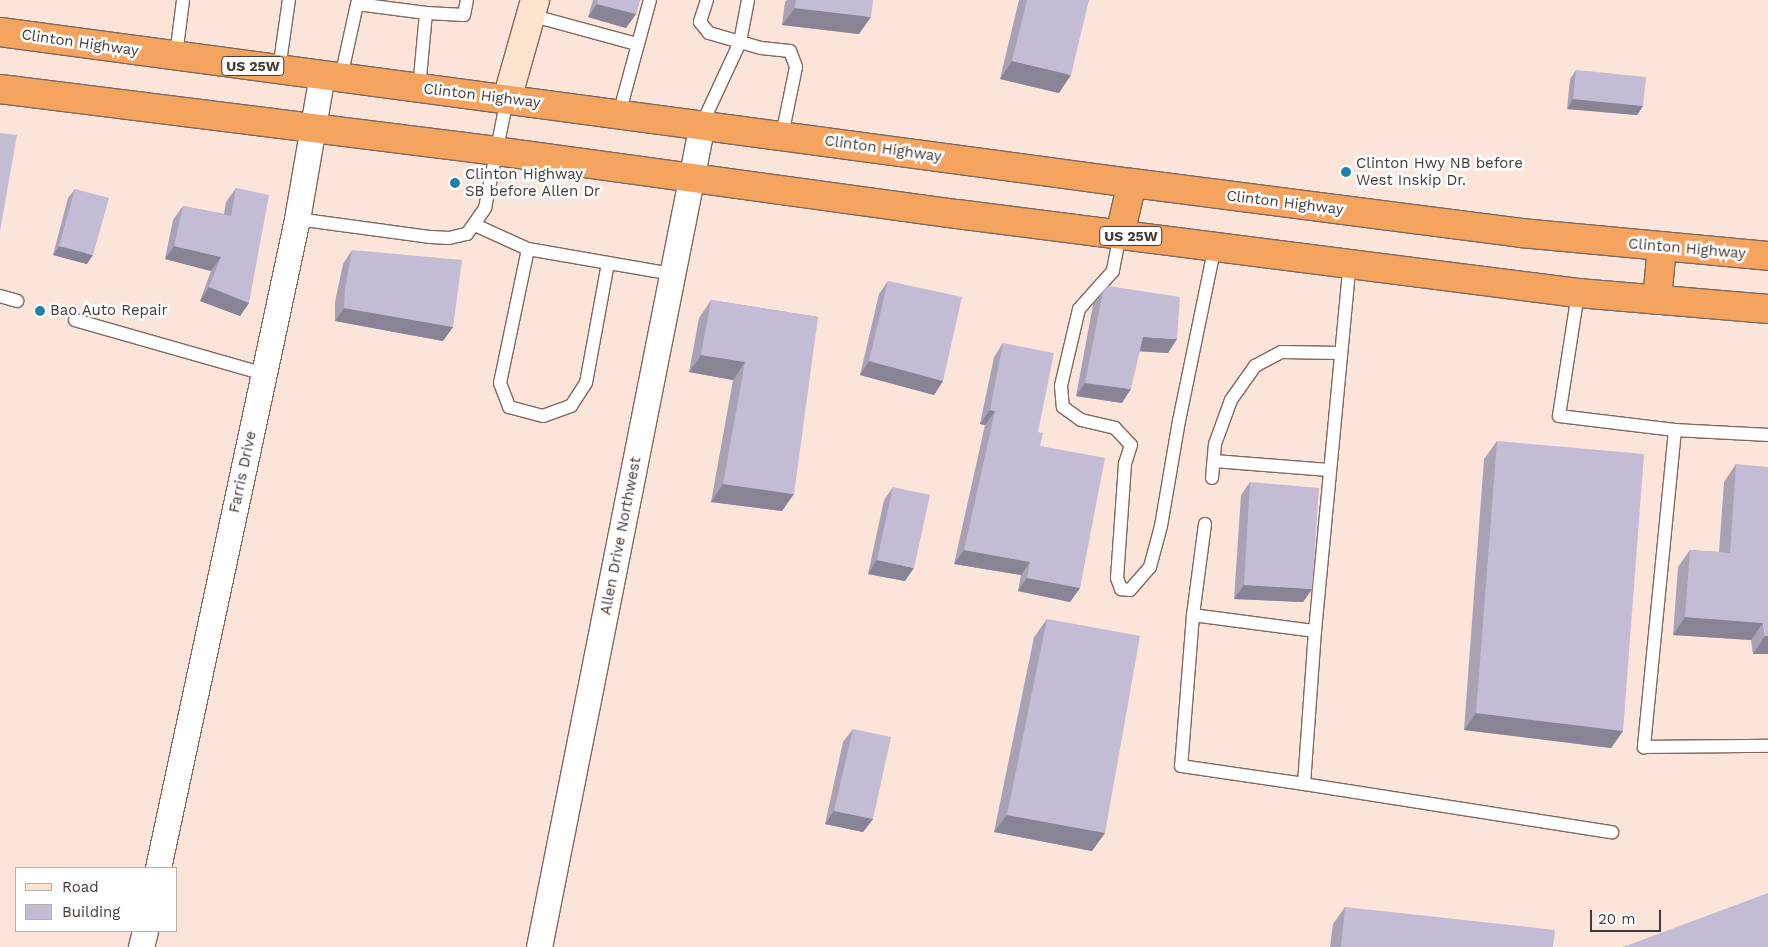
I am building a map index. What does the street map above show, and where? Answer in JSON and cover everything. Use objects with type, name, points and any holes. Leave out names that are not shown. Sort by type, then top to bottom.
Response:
[{"type":"highway","name":"Clinton Highway","points":[[0,32],[702,124],[1132,183],[1521,232],[1768,256]]},
{"type":"highway","name":"US 25W","points":[[0,89],[496,151],[957,214],[1578,293],[1768,309]]},
{"type":"highway","points":[[1120,234],[1132,183]]},
{"type":"highway","points":[[1657,300],[1662,246]]},
{"type":"street","points":[[507,99],[532,8]]},
{"type":"street","name":"Farris Drive","points":[[158,867],[297,219],[313,128],[331,76]]},
{"type":"street","name":"Allen Drive Northwest","points":[[539,947],[702,124]]},
{"type":"street","points":[[141,947],[145,932]]},
{"type":"lane","points":[[176,55],[183,0]]},
{"type":"lane","points":[[278,69],[289,0]]},
{"type":"lane","points":[[331,76],[357,4],[426,13],[464,15],[467,0]]},
{"type":"lane","points":[[619,114],[650,0]]},
{"type":"lane","points":[[707,0],[700,22],[709,33],[761,48],[790,51],[796,67],[782,135]]},
{"type":"lane","points":[[702,124],[740,42],[748,0]]},
{"type":"lane","points":[[532,8],[637,44]]},
{"type":"lane","points":[[419,88],[426,13]]},
{"type":"lane","points":[[297,219],[449,238],[467,234],[485,208],[507,99]]},
{"type":"lane","points":[[475,225],[528,249],[673,274]]},
{"type":"lane","points":[[1120,234],[1114,271],[1079,309],[1061,386],[1063,406],[1081,420],[1115,428],[1131,445],[1125,464],[1117,578],[1121,589],[1130,590],[1150,567],[1161,526],[1179,420],[1216,246]]},
{"type":"lane","points":[[528,249],[500,383],[509,407],[543,416],[571,406],[586,383],[608,263]]},
{"type":"lane","points":[[1304,784],[1329,470],[1350,264]]},
{"type":"lane","points":[[1578,293],[1559,416],[1675,430],[1768,435]]},
{"type":"lane","points":[[0,296],[17,301]]},
{"type":"lane","points":[[76,320],[264,374]]},
{"type":"lane","points":[[1212,478],[1215,444],[1231,400],[1255,366],[1281,352],[1340,353]]},
{"type":"lane","points":[[1675,430],[1644,747],[1768,746]]},
{"type":"lane","points":[[1214,461],[1329,470]]},
{"type":"lane","points":[[1205,524],[1194,616],[1181,766],[1612,832]]},
{"type":"lane","points":[[1194,616],[1315,631]]},
{"type":"building","points":[[598,0],[640,0],[636,14],[597,4]]},
{"type":"building","points":[[796,0],[873,0],[871,17],[795,8]]},
{"type":"building","points":[[1027,0],[1089,0],[1071,75],[1012,61]]},
{"type":"building","points":[[1576,70],[1646,77],[1643,106],[1573,99]]},
{"type":"building","points":[[0,133],[17,135],[0,231]]},
{"type":"building","points":[[236,188],[269,195],[249,303],[209,287],[221,257],[174,246],[183,206],[231,216]]},
{"type":"building","points":[[75,189],[109,198],[93,255],[59,246]]},
{"type":"building","points":[[352,250],[462,260],[453,327],[344,308],[345,288]]},
{"type":"building","points":[[888,281],[962,297],[943,381],[869,361]]},
{"type":"building","points":[[1108,286],[1180,297],[1177,339],[1143,337],[1131,389],[1085,383],[1103,292]]},
{"type":"building","points":[[711,300],[818,317],[794,494],[723,484],[745,362],[701,355]]},
{"type":"building","points":[[1003,343],[1054,353],[1038,432],[1043,433],[1040,446],[1105,458],[1080,588],[1027,578],[1030,562],[964,550],[995,411],[990,410]]},
{"type":"building","points":[[1497,441],[1644,454],[1623,731],[1476,713]]},
{"type":"building","points":[[1736,464],[1768,467],[1768,636],[1765,636],[1763,623],[1685,617],[1690,550],[1730,553]]},
{"type":"building","points":[[1250,482],[1319,488],[1312,589],[1244,585]]},
{"type":"building","points":[[893,487],[930,495],[914,568],[877,560]]},
{"type":"building","points":[[1047,619],[1140,636],[1105,833],[1007,815]]},
{"type":"building","points":[[853,729],[891,737],[873,819],[834,811]]},
{"type":"building","points":[[1768,893],[1768,947],[1623,947]]},
{"type":"building","points":[[1345,907],[1555,930],[1553,947],[1341,947]]},
{"type":"place","name":"Clinton Hwy NB before West Inskip Dr.","points":[[1346,172]]},
{"type":"place","name":"Clinton Highway SB before Allen Dr","points":[[455,183]]},
{"type":"place","name":"Bao Auto Repair","points":[[40,311]]}]
